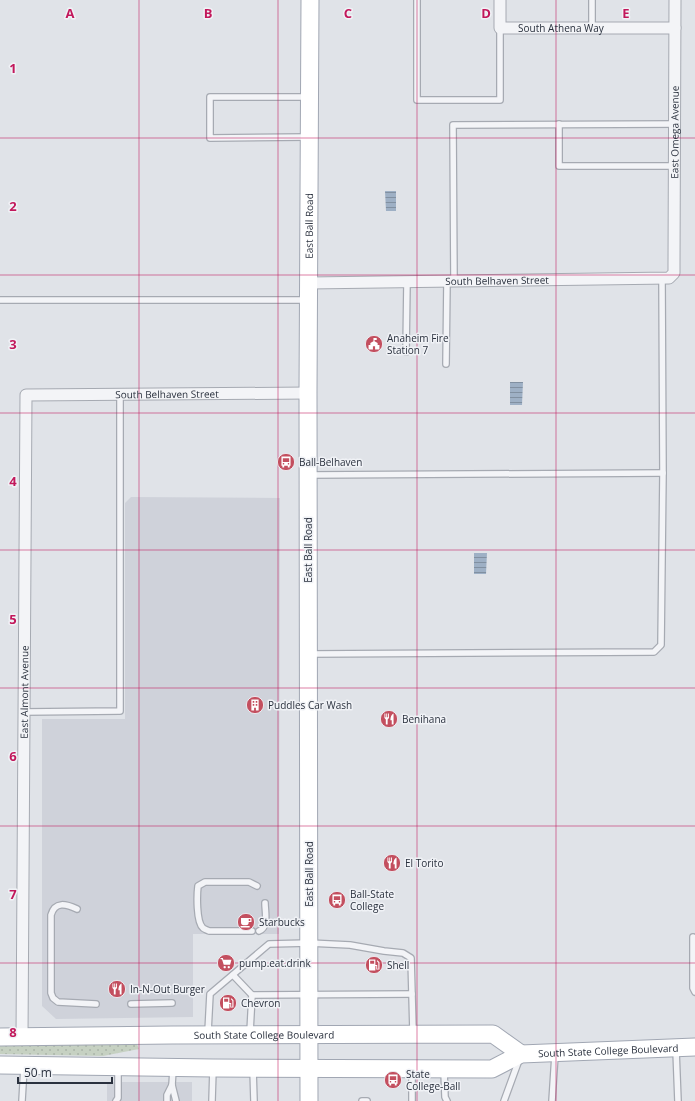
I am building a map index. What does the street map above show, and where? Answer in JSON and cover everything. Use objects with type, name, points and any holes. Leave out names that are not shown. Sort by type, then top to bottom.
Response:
[{"type":"main road","name":"East Ball Road","points":[[309,1101],[308,393],[310,0]]},
{"type":"main road","name":"South State College Boulevard","points":[[0,1037],[493,1034],[522,1054]]},
{"type":"main road","name":"South State College Boulevard","points":[[0,1065],[213,1068],[492,1069],[522,1054],[695,1047]]},
{"type":"street","points":[[500,0],[500,28]]},
{"type":"street","name":"East Omega Avenue","points":[[662,279],[669,278],[674,273],[675,0]]},
{"type":"street","name":"South Athena Way","points":[[500,28],[674,28]]},
{"type":"street","name":"South Belhaven Street","points":[[309,283],[662,279]]},
{"type":"street","name":"South Belhaven Street","points":[[26,395],[308,393]]},
{"type":"street","name":"East Almont Avenue","points":[[22,1037],[26,395]]},
{"type":"lane","points":[[417,0],[417,100],[500,100],[500,28]]},
{"type":"lane","points":[[592,0],[592,28]]},
{"type":"lane","points":[[310,96],[210,97],[210,138],[310,137]]},
{"type":"lane","points":[[446,364],[451,281],[453,124],[674,124]]},
{"type":"lane","points":[[559,124],[559,166],[674,166]]},
{"type":"lane","points":[[308,654],[654,652],[661,645],[663,473],[662,279]]},
{"type":"lane","points":[[406,352],[407,282]]},
{"type":"lane","points":[[0,300],[309,300]]},
{"type":"lane","points":[[24,712],[120,711],[120,394]]},
{"type":"lane","points":[[308,476],[663,473]]},
{"type":"lane","points":[[252,931],[209,931],[203,928],[200,924],[197,903],[198,886],[205,882],[249,882],[257,886]]},
{"type":"lane","points":[[259,931],[262,930],[265,924],[265,903]]},
{"type":"lane","points":[[77,909],[69,905],[56,906],[51,916],[51,993],[53,998],[58,1002],[96,1004]]},
{"type":"lane","points":[[693,937],[693,988],[695,992]]},
{"type":"lane","points":[[208,1035],[210,994],[270,944],[309,943],[350,945],[403,953],[411,958],[413,1034]]},
{"type":"lane","points":[[233,975],[252,994],[412,994]]},
{"type":"lane","points":[[250,1035],[252,994]]},
{"type":"lane","points":[[131,1004],[172,1003]]},
{"type":"lane","points":[[676,1048],[678,1101]]},
{"type":"lane","points":[[552,1101],[555,1053]]},
{"type":"lane","points":[[504,1101],[522,1054]]},
{"type":"lane","points":[[22,1101],[24,1066]]},
{"type":"lane","points":[[118,1066],[118,1100]]},
{"type":"lane","points":[[173,1067],[172,1085],[176,1101]]},
{"type":"lane","points":[[212,1101],[213,1068]]},
{"type":"lane","points":[[253,1068],[254,1101]]},
{"type":"lane","points":[[412,1068],[412,1101]]},
{"type":"lane","points":[[444,1068],[445,1097],[447,1101]]},
{"type":"lane","points":[[167,1101],[167,1095],[172,1085]]},
{"type":"lane","points":[[362,1101],[367,1101]]},
{"type":"shaded area","points":[[131,497],[280,498],[279,934],[193,934],[193,1017],[56,1019],[42,1006],[42,719],[125,719],[125,503]]},
{"type":"shaded area","points":[[107,1082],[192,1082],[192,1101],[107,1101]]},
{"type":"green space","points":[[137,1044],[139,1049],[103,1056],[0,1054],[0,1046]]},
{"type":"water","points":[[385,191],[396,191],[396,211],[386,211]]},
{"type":"water","points":[[510,382],[523,382],[522,405],[510,405]]},
{"type":"water","points":[[474,553],[487,553],[486,574],[474,574]]},
{"type":"place","name":"Anaheim Fire Station 7","points":[[374,344]]},
{"type":"place","name":"Ball-Belhaven","points":[[286,462]]},
{"type":"place","name":"Puddles Car Wash","points":[[255,705]]},
{"type":"place","name":"Benihana","points":[[389,719]]},
{"type":"place","name":"El Torito","points":[[392,863]]},
{"type":"place","name":"Ball-State College","points":[[337,900]]},
{"type":"place","name":"Starbucks","points":[[246,922]]},
{"type":"place","name":"pump.eat.drink","points":[[226,963]]},
{"type":"place","name":"Shell","points":[[374,965]]},
{"type":"place","name":"In-N-Out Burger","points":[[117,989]]},
{"type":"place","name":"Chevron","points":[[228,1003]]},
{"type":"place","name":"State College-Ball","points":[[393,1080]]}]
